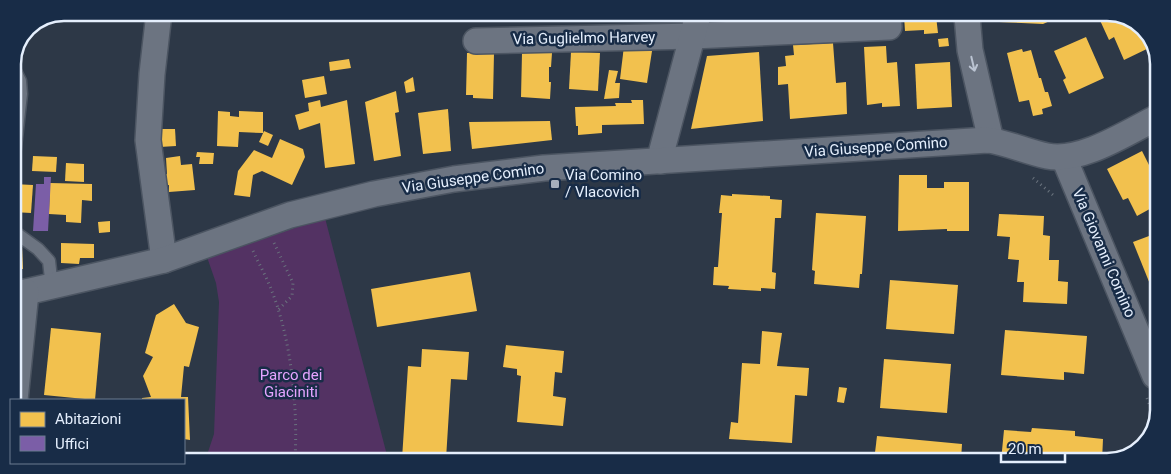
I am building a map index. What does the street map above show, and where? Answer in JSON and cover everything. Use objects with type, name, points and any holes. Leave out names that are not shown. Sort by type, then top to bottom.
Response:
[{"type":"street","points":[[158,21],[152,74],[148,140],[164,260]]},
{"type":"street","name":"Via Guglielmo Harvey","points":[[476,41],[696,25],[889,27],[888,21]]},
{"type":"street","points":[[967,21],[970,50],[989,132],[988,140]]},
{"type":"street","points":[[661,161],[662,150],[696,25]]},
{"type":"street","points":[[1064,158],[1096,148],[1150,121]]},
{"type":"street","name":"Via Giuseppe Comino","points":[[21,294],[164,260],[290,215],[374,194],[454,179],[544,168],[988,140],[1002,142],[1048,157],[1064,158]]},
{"type":"street","name":"Via Giovanni Comino","points":[[1064,158],[1150,383]]},
{"type":"lane","points":[[21,237],[38,249],[49,261],[52,287]]},
{"type":"path","points":[[1028,174],[1055,196]]},
{"type":"path","points":[[255,228],[293,283],[292,296],[278,310]]},
{"type":"path","points":[[255,228],[289,355],[294,391],[295,453]]},
{"type":"green space","name":"Parco dei Giaciniti","points":[[325,218],[386,453],[208,453],[214,434],[219,302],[216,283],[207,257]]},
{"type":"building: Abitazioni","points":[[904,21],[937,21],[938,33],[924,34],[924,30],[905,31]]},
{"type":"building: Abitazioni","points":[[999,21],[1050,21],[1043,24]]},
{"type":"building: Abitazioni","points":[[1100,21],[1115,22],[1133,30],[1141,38],[1146,49],[1124,60],[1114,37],[1109,40]]},
{"type":"building: Abitazioni","points":[[1086,37],[1104,78],[1069,94],[1063,80],[1066,78],[1054,51]]},
{"type":"building: Abitazioni","points":[[948,38],[949,46],[939,47],[938,39]]},
{"type":"building: Abitazioni","points":[[833,43],[836,83],[846,82],[847,114],[790,119],[788,84],[778,85],[778,67],[786,66],[785,56],[794,55],[793,45]]},
{"type":"building: Abitazioni","points":[[624,46],[652,51],[647,83],[620,79]]},
{"type":"building: Abitazioni","points":[[886,46],[887,63],[897,62],[900,106],[882,107],[882,103],[867,105],[864,47]]},
{"type":"building: Abitazioni","points":[[1022,49],[1023,52],[1031,50],[1039,78],[1041,78],[1045,92],[1048,92],[1052,106],[1042,109],[1043,114],[1033,116],[1029,100],[1019,102],[1007,53]]},
{"type":"building: Abitazioni","points":[[571,52],[600,53],[598,91],[569,89]]},
{"type":"building: Abitazioni","points":[[759,52],[763,121],[691,129],[707,56]]},
{"type":"building: Abitazioni","points":[[467,53],[494,53],[493,99],[473,98],[473,95],[466,95]]},
{"type":"building: Abitazioni","points":[[522,53],[552,53],[551,67],[549,67],[549,82],[551,82],[550,99],[521,97]]},
{"type":"building: Abitazioni","points":[[349,59],[351,68],[330,71],[329,62]]},
{"type":"building: Abitazioni","points":[[950,62],[952,107],[917,109],[915,64]]},
{"type":"building: Abitazioni","points":[[609,70],[618,71],[615,83],[620,83],[619,98],[604,99]]},
{"type":"building: Abitazioni","points":[[324,76],[327,94],[305,98],[302,80]]},
{"type":"building: Abitazioni","points":[[413,77],[415,91],[406,93],[404,82]]},
{"type":"building: Abitazioni","points":[[396,91],[399,112],[395,113],[401,156],[374,161],[365,102]]},
{"type":"building: Abitazioni","points":[[320,100],[321,107],[347,100],[355,164],[325,168],[320,123],[299,130],[295,115],[309,111],[308,103]]},
{"type":"building: Abitazioni","points":[[631,100],[643,100],[644,124],[602,125],[602,133],[578,135],[575,107],[616,106],[615,103],[632,103]]},
{"type":"building: Abitazioni","points":[[448,109],[451,151],[423,154],[418,113]]},
{"type":"building: Abitazioni","points":[[218,111],[230,112],[230,116],[239,117],[239,111],[263,112],[263,133],[239,132],[238,147],[217,146]]},
{"type":"building: Abitazioni","points":[[550,121],[552,140],[472,149],[469,122]]},
{"type":"building: Abitazioni","points":[[159,129],[175,129],[176,146],[160,147]]},
{"type":"building: Abitazioni","points":[[264,131],[273,135],[268,146],[259,142]]},
{"type":"building: Abitazioni","points":[[280,139],[303,149],[305,157],[292,185],[262,171],[253,175],[250,197],[234,195],[238,171],[254,150],[272,158]]},
{"type":"building: Abitazioni","points":[[1142,151],[1150,167],[1150,209],[1137,216],[1128,198],[1123,200],[1107,169]]},
{"type":"building: Abitazioni","points":[[197,152],[214,153],[213,164],[199,164],[200,157],[196,157]]},
{"type":"building: Abitazioni","points":[[33,156],[57,157],[56,172],[32,171]]},
{"type":"building: Abitazioni","points":[[180,156],[181,165],[192,164],[195,190],[169,192],[169,185],[163,186],[162,175],[167,174],[166,158]]},
{"type":"building: Abitazioni","points":[[66,163],[84,164],[84,182],[65,181]]},
{"type":"building: Abitazioni","points":[[899,175],[927,175],[927,188],[944,188],[944,182],[969,182],[969,231],[947,231],[947,229],[898,231]]},
{"type":"building: Abitazioni","points":[[50,183],[92,184],[92,201],[82,200],[81,223],[66,222],[66,215],[49,214]]},
{"type":"building: Abitazioni","points":[[21,184],[33,185],[31,213],[21,212]]},
{"type":"building: Abitazioni","points":[[732,194],[770,196],[770,199],[782,200],[781,218],[775,218],[772,272],[776,273],[775,289],[761,288],[761,291],[728,289],[729,286],[713,285],[714,267],[718,267],[722,213],[719,213],[721,195],[732,196]]},
{"type":"building: Abitazioni","points":[[816,213],[866,216],[862,274],[860,274],[859,288],[814,284],[815,271],[812,270]]},
{"type":"building: Abitazioni","points":[[999,214],[1044,216],[1043,235],[1050,236],[1049,260],[1059,260],[1058,281],[1068,282],[1067,304],[1023,302],[1024,282],[1017,282],[1019,260],[1008,259],[1010,237],[997,236]]},
{"type":"building: Abitazioni","points":[[110,221],[110,232],[99,233],[98,222]]},
{"type":"building: Abitazioni","points":[[1150,236],[1150,284],[1133,242]]},
{"type":"building: Abitazioni","points":[[61,243],[94,244],[94,258],[80,258],[79,264],[61,263]]},
{"type":"building: Abitazioni","points":[[21,247],[22,247],[23,269],[21,269]]},
{"type":"building: Abitazioni","points":[[470,272],[477,311],[377,327],[371,289]]},
{"type":"building: Abitazioni","points":[[890,280],[958,285],[954,334],[886,329]]},
{"type":"building: Abitazioni","points":[[174,304],[186,323],[199,327],[189,367],[184,366],[181,397],[188,397],[190,440],[185,439],[185,399],[142,399],[151,397],[143,376],[153,357],[145,353],[156,315]]},
{"type":"building: Abitazioni","points":[[51,328],[101,333],[95,399],[44,395]]},
{"type":"building: Abitazioni","points":[[1005,330],[1087,336],[1084,374],[1064,372],[1064,380],[1001,375]]},
{"type":"building: Abitazioni","points":[[762,331],[782,333],[777,366],[809,368],[807,396],[795,395],[792,443],[729,439],[731,422],[738,423],[742,363],[760,364]]},
{"type":"building: Abitazioni","points":[[506,345],[564,351],[562,373],[555,372],[553,396],[566,398],[563,426],[517,422],[521,376],[517,375],[517,369],[503,367]]},
{"type":"building: Abitazioni","points":[[422,349],[469,352],[467,380],[451,379],[446,453],[402,453],[408,366],[421,367]]},
{"type":"building: Abitazioni","points":[[884,359],[951,364],[947,413],[880,408]]},
{"type":"building: Abitazioni","points":[[839,387],[847,388],[844,403],[837,402]]},
{"type":"building: Abitazioni","points":[[1032,428],[1075,431],[1075,436],[1103,439],[1102,453],[1002,453],[1004,430],[1031,432]]},
{"type":"building: Abitazioni","points":[[877,436],[962,444],[961,453],[875,453]]},
{"type":"building: Uffici","points":[[44,177],[51,177],[48,231],[33,231],[36,184],[44,184]]},
{"type":"place","name":"Via Comino / Vlacovich","points":[[555,184]]}]
